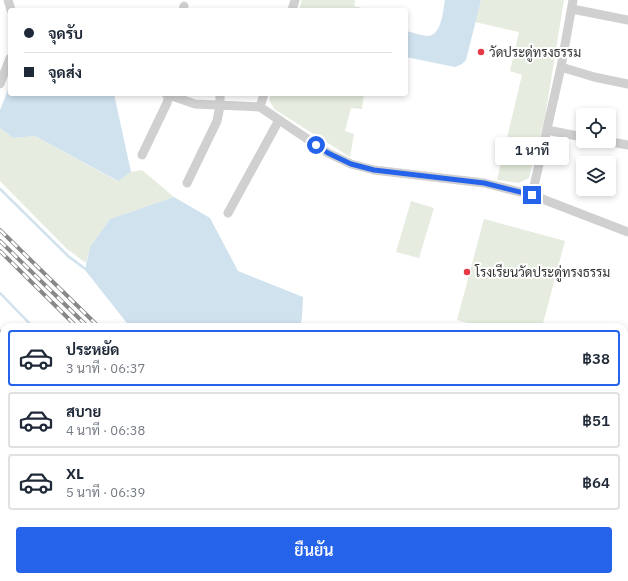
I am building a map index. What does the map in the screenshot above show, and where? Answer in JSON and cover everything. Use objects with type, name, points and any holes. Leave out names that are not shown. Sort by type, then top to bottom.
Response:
[{"type":"street","points":[[532,195],[561,67],[572,5],[628,20]]},
{"type":"street","points":[[0,84],[8,63]]},
{"type":"street","points":[[561,67],[594,77],[628,84]]},
{"type":"street","points":[[142,155],[167,103],[168,96]]},
{"type":"street","points":[[173,96],[195,104],[260,107],[328,153],[351,164],[374,170],[484,183],[532,195],[628,232]]},
{"type":"street","points":[[187,183],[217,121],[220,96]]},
{"type":"street","points":[[260,107],[263,96]]},
{"type":"street","points":[[228,213],[279,120]]},
{"type":"street","points":[[547,130],[576,136]]},
{"type":"street","points":[[616,143],[628,145]]},
{"type":"street","points":[[0,540],[0,562]]},
{"type":"shaded area","points":[[302,0],[355,0],[354,6],[362,8],[300,8]]},
{"type":"shaded area","points":[[481,0],[564,0],[545,117],[529,178],[519,183],[497,180],[522,75],[510,71],[519,32],[475,22]]},
{"type":"shaded area","points":[[270,96],[364,96],[362,109],[351,108],[345,131],[354,134],[350,157],[274,109],[269,100]]},
{"type":"shaded area","points":[[0,128],[13,138],[35,136],[117,181],[131,172],[142,170],[174,197],[110,219],[90,247],[86,263],[67,249],[0,181]]},
{"type":"shaded area","points":[[411,201],[434,208],[419,258],[396,252]]},
{"type":"shaded area","points":[[484,219],[565,241],[543,323],[467,323],[457,320]]},
{"type":"water","points":[[445,0],[481,0],[466,60],[462,64],[455,67],[408,57],[408,32],[426,36],[433,35],[439,27]]},
{"type":"water","points":[[8,90],[8,96],[114,96],[131,172],[118,181],[35,136],[13,138],[0,128],[0,110]]},
{"type":"water","points":[[174,197],[210,218],[238,271],[303,297],[301,323],[127,323],[85,270],[90,247],[110,219]]},
{"type":"waterway","points":[[0,189],[68,256],[88,271]]},
{"type":"waterway","points":[[0,293],[29,323]]},
{"type":"railway","points":[[0,230],[95,323]]},
{"type":"railway","points":[[0,241],[84,323]]},
{"type":"railway","points":[[0,251],[73,323]]},
{"type":"place","name":"วัดประดู่ทรงธรรม","points":[[481,52]]},
{"type":"place","name":"โรงเรียนวัดประดู่ทรงธรรม","points":[[467,272]]},
{"type":"route","points":[[316,145],[328,153],[351,164],[374,170],[484,183],[532,195]]}]
